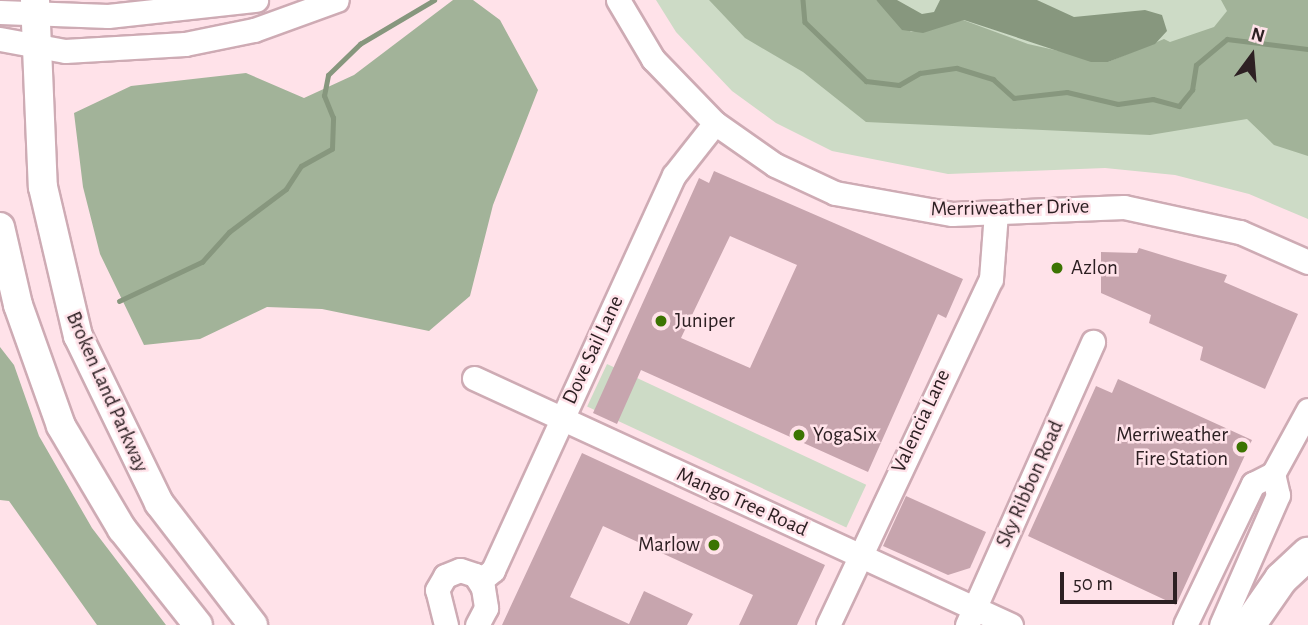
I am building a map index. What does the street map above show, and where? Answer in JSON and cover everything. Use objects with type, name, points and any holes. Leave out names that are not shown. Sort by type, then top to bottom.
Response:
[{"type":"highway","points":[[1249,625],[1281,579],[1308,554]]},
{"type":"main road","name":"Broken Land Parkway","points":[[35,7],[43,187],[78,336],[159,503],[253,625]]},
{"type":"main road","points":[[0,227],[18,305],[61,426],[122,529],[198,625]]},
{"type":"street","points":[[0,12],[35,7],[178,13],[256,0]]},
{"type":"street","points":[[0,39],[65,51],[185,44],[254,30],[338,0]]},
{"type":"street","name":"Merriweather Drive","points":[[618,0],[653,59],[715,123],[775,165],[835,192],[913,209],[996,213],[1124,207],[1168,214],[1240,232],[1308,262]]},
{"type":"street","name":"Dove Sail Lane","points":[[480,581],[493,570],[674,175],[715,123]]},
{"type":"street","name":"Valencia Lane","points":[[828,625],[991,279],[996,213]]},
{"type":"street","name":"Sky Ribbon Road","points":[[970,617],[1093,342]]},
{"type":"street","name":"Mango Tree Road","points":[[474,378],[860,555],[970,617],[1011,625]]},
{"type":"street","points":[[1185,625],[1253,484],[1273,474],[1308,410]]},
{"type":"street","points":[[1221,625],[1278,495],[1273,474]]},
{"type":"street","points":[[446,625],[439,611],[440,582],[460,570],[480,581],[486,608],[477,625]]},
{"type":"shaded area","points":[[453,0],[473,0],[500,20],[538,90],[493,205],[470,296],[429,331],[322,309],[267,307],[200,339],[144,345],[100,254],[83,187],[74,113],[131,86],[246,73],[304,98],[354,75]]},
{"type":"shaded area","points":[[656,0],[1308,0],[1308,219],[1249,194],[1175,175],[1105,168],[948,174],[832,151],[776,123],[732,91],[676,32]]},
{"type":"shaded area","points":[[709,0],[876,0],[911,32],[963,20],[1028,44],[1108,62],[1164,39],[1170,42],[1214,27],[1227,11],[1221,0],[1308,0],[1308,156],[1274,145],[1247,119],[1150,135],[866,122],[803,72],[745,38]]},
{"type":"shaded area","points":[[876,0],[897,0],[922,14],[934,12],[940,0],[1037,0],[1074,17],[1145,10],[1162,15],[1167,31],[1155,44],[1108,62],[1091,62],[964,20],[923,33],[902,30]]},
{"type":"shaded area","points":[[0,347],[14,365],[39,436],[92,528],[166,625],[97,625],[9,501],[0,500]]},
{"type":"shaded area","points":[[607,364],[866,485],[846,527],[587,407]]},
{"type":"building","name":"Juniper","points":[[714,171],[963,279],[946,318],[938,314],[868,472],[641,370],[617,424],[593,413],[699,178],[709,183]],"holes":[[[730,236],[797,265],[750,368],[681,338]]]},
{"type":"building","points":[[1139,248],[1227,275],[1224,282],[1298,314],[1265,389],[1200,360],[1203,347],[1149,323],[1151,315],[1101,293],[1101,252],[1137,253]]},
{"type":"building","points":[[1118,379],[1252,440],[1176,605],[1028,536],[1096,386],[1112,393]]},
{"type":"building","name":"Marlow","points":[[582,453],[825,565],[797,625],[739,625],[753,595],[603,526],[570,597],[629,624],[644,591],[693,614],[687,625],[502,625]]},
{"type":"building","points":[[906,496],[986,532],[970,568],[948,575],[883,546]]},
{"type":"waterway","points":[[119,301],[202,262],[229,232],[286,189],[301,166],[332,149],[333,118],[324,96],[328,75],[360,44],[434,0]]},
{"type":"waterway","points":[[803,0],[805,22],[866,81],[899,85],[920,73],[957,68],[993,79],[1014,98],[1067,92],[1118,104],[1153,99],[1179,106],[1192,90],[1196,65],[1227,39],[1308,49]]},
{"type":"place","name":"Azlon","points":[[1057,268]]},
{"type":"place","name":"Juniper","points":[[661,321]]},
{"type":"place","name":"YogaSix","points":[[799,435]]},
{"type":"place","name":"Merriweather Fire Station","points":[[1242,447]]},
{"type":"place","name":"Marlow","points":[[714,545]]}]
